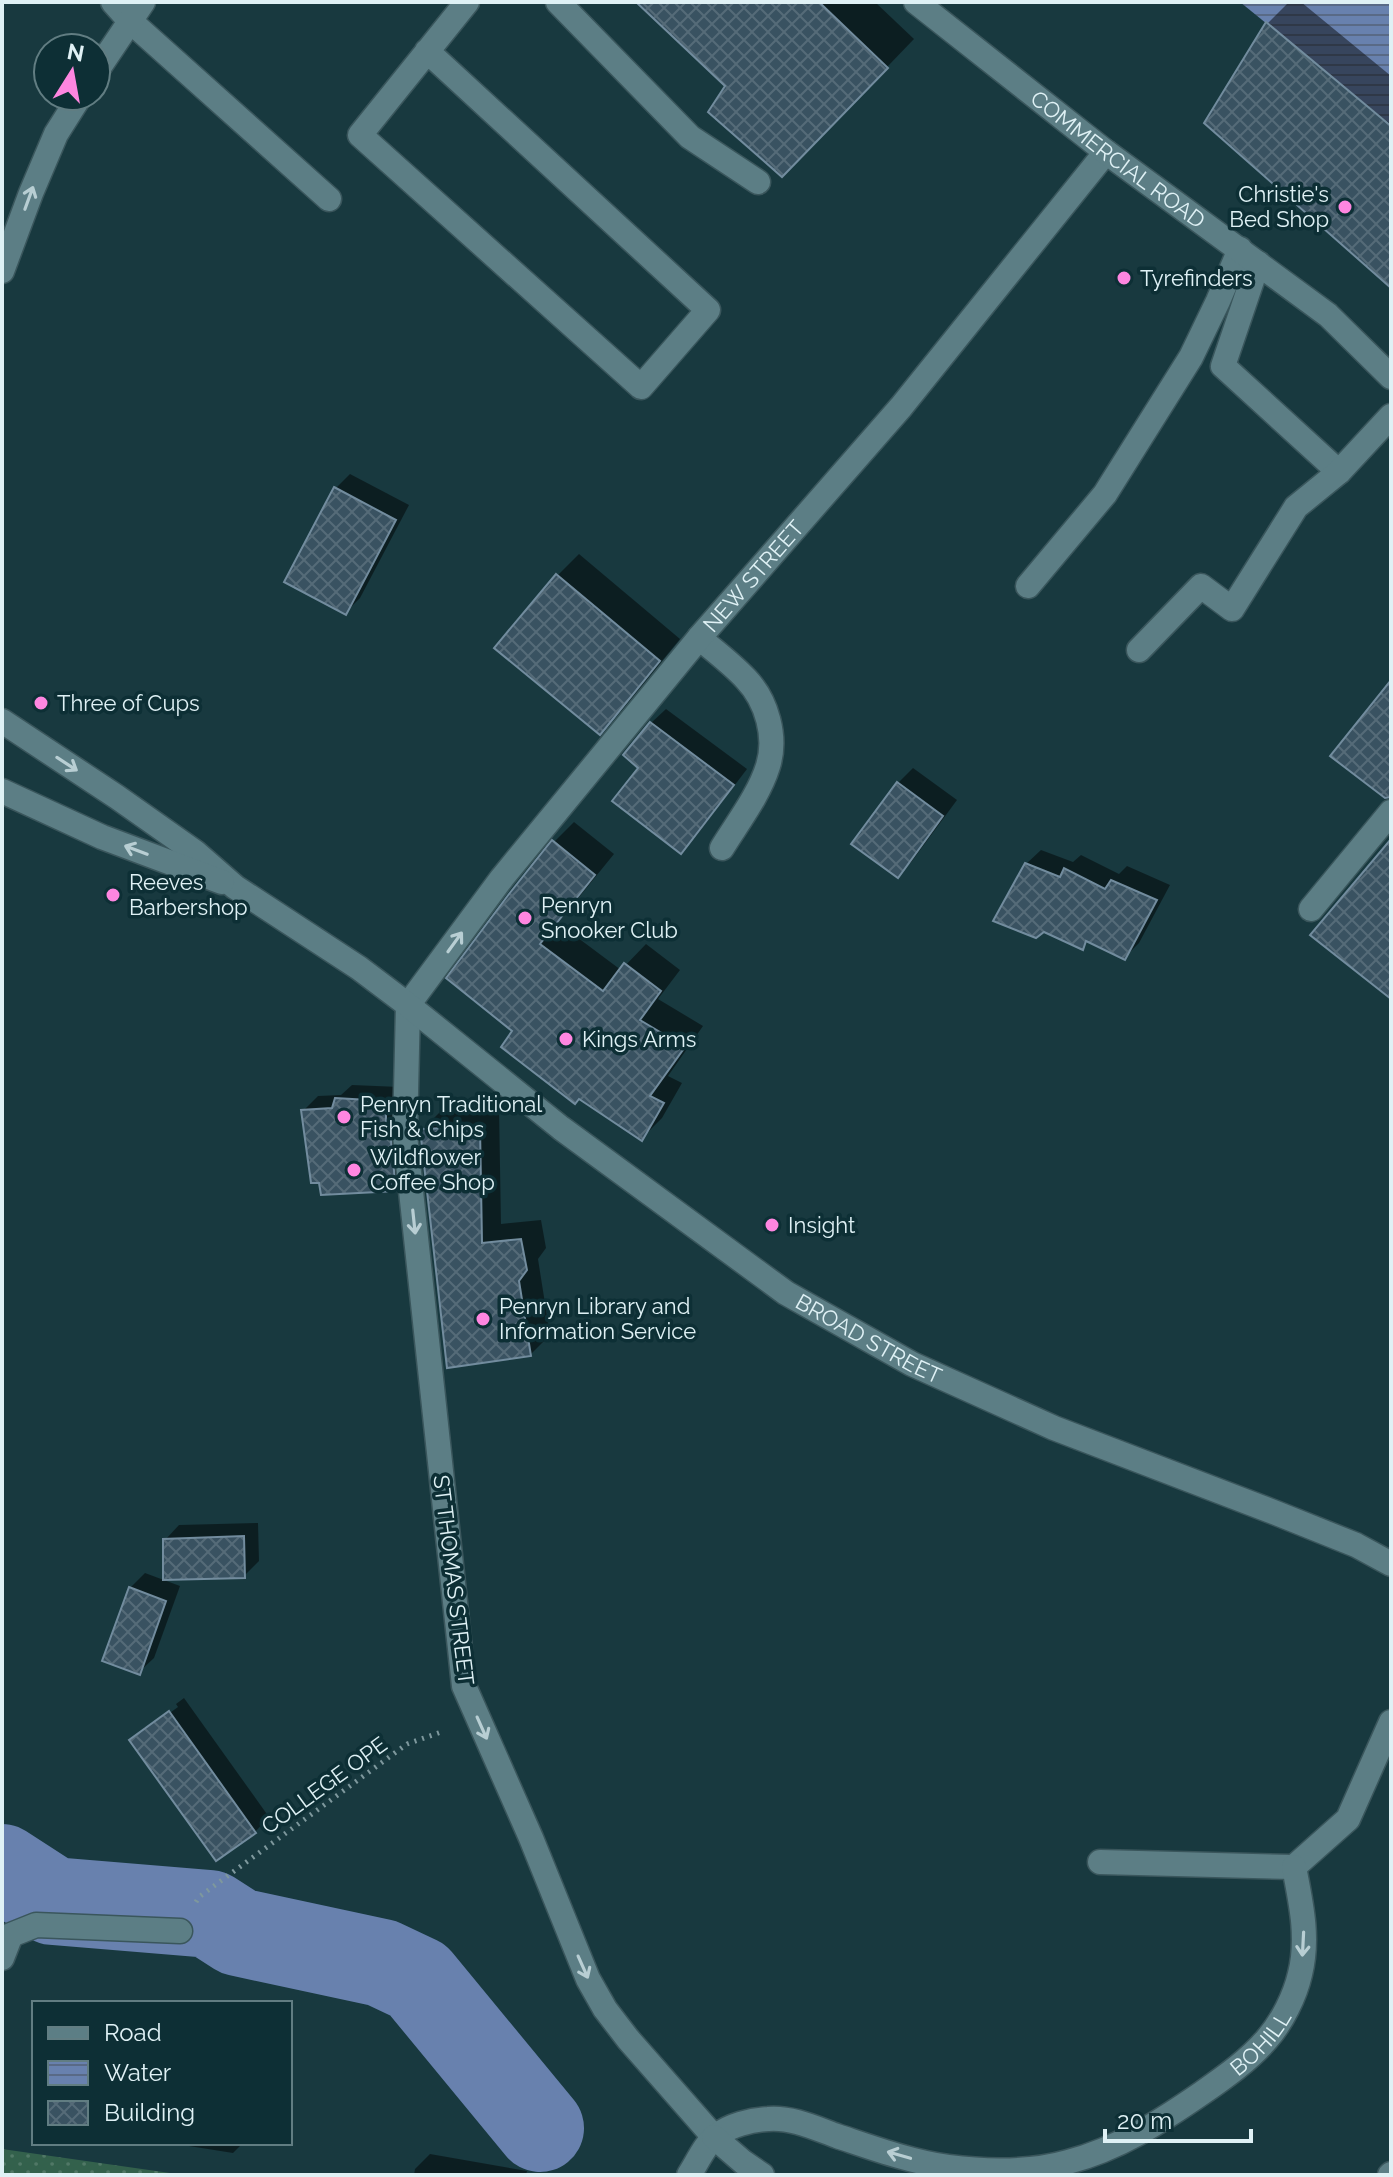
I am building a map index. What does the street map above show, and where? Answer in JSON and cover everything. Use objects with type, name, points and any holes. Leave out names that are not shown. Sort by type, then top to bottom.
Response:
[{"type":"street","points":[[427,51],[708,310],[641,387],[360,135],[427,51],[467,2]]},
{"type":"street","points":[[558,2],[690,137],[758,182]]},
{"type":"street","name":"COMMERCIAL ROAD","points":[[916,2],[1106,152],[1328,315],[1391,377]]},
{"type":"street","points":[[112,40],[128,8],[329,199]]},
{"type":"street","points":[[2,271],[56,134],[70,112]]},
{"type":"street","name":"NEW STREET","points":[[408,1005],[502,878],[699,638],[901,407],[1106,152]]},
{"type":"street","points":[[1249,256],[1223,366],[1339,472]]},
{"type":"street","points":[[1028,586],[1105,494],[1191,357],[1218,301],[1249,256]]},
{"type":"street","points":[[1139,650],[1201,586],[1232,609],[1296,507],[1339,472],[1391,416]]},
{"type":"street","points":[[699,638],[747,680],[764,704],[771,735],[768,765],[754,796],[722,848]]},
{"type":"street","points":[[2,721],[195,852],[235,887]]},
{"type":"street","points":[[2,791],[102,837],[235,887]]},
{"type":"street","points":[[1311,909],[1391,812]]},
{"type":"street","name":"BROAD STREET","points":[[235,887],[359,968],[561,1128],[786,1293],[912,1364],[1054,1428],[1329,1534],[1391,1564]]},
{"type":"street","name":"ST THOMAS STREET","points":[[408,1005],[405,1135],[464,1686],[531,1838],[588,1979],[605,2009],[628,2039],[714,2137]]},
{"type":"street","points":[[1100,1862],[1294,1867],[1348,1819],[1391,1722]]},
{"type":"street","name":"BOHILL","points":[[714,2137],[752,2120],[791,2120],[922,2162],[997,2171],[1034,2170],[1104,2151],[1158,2123],[1230,2073],[1268,2038],[1291,2001],[1300,1974],[1303,1916],[1294,1867]]},
{"type":"street","points":[[2,1958],[11,1935],[36,1925],[180,1931]]},
{"type":"street","points":[[689,2175],[714,2137],[762,2175]]},
{"type":"path","name":"COLLEGE OPE","points":[[199,1897],[407,1744],[478,1719]]},
{"type":"green space","points":[[2,2149],[184,2175],[2,2175]]},
{"type":"water","points":[[1240,2],[1391,2],[1391,124],[1384,119]]},
{"type":"building","points":[[636,2],[819,2],[888,68],[782,177],[708,112],[725,86]]},
{"type":"building","name":"Christie's Bed Shop","points":[[1266,22],[1391,126],[1391,288],[1204,123]]},
{"type":"building","points":[[334,487],[396,520],[346,615],[284,582]]},
{"type":"building","points":[[556,574],[660,661],[600,735],[494,648]]},
{"type":"building","points":[[1391,680],[1391,797],[1385,798],[1330,756]]},
{"type":"building","points":[[650,722],[734,785],[681,854],[612,801],[638,768],[623,755]]},
{"type":"building","points":[[897,782],[943,816],[898,878],[851,844]]},
{"type":"building","points":[[1391,839],[1391,999],[1310,935]]},
{"type":"building","points":[[552,840],[595,875],[540,944],[603,991],[624,963],[661,991],[640,1020],[685,1047],[650,1096],[664,1103],[642,1141],[579,1099],[575,1104],[501,1047],[512,1031],[446,978]]},
{"type":"building","points":[[1025,863],[1060,877],[1064,868],[1105,889],[1111,880],[1157,900],[1125,960],[1086,941],[1083,950],[1044,932],[1036,938],[993,921]]},
{"type":"building","points":[[335,1098],[386,1101],[386,1130],[390,1130],[396,1191],[321,1195],[319,1183],[311,1183],[301,1110],[332,1108]]},
{"type":"building","name":"Penryn Library and Information Service","points":[[480,1127],[482,1243],[521,1239],[527,1270],[519,1281],[531,1356],[447,1368],[420,1129]]},
{"type":"building","points":[[244,1536],[245,1578],[163,1580],[163,1539]]},
{"type":"building","points":[[129,1587],[166,1601],[140,1675],[102,1661]]},
{"type":"building","points":[[169,1711],[256,1833],[216,1861],[129,1740]]},
{"type":"waterway","points":[[2,1868],[53,1901],[210,1914],[238,1932],[382,1963],[418,1980],[540,2128]]},
{"type":"place","name":"Christie's Bed Shop","points":[[1345,207]]},
{"type":"place","name":"Tyrefinders","points":[[1124,278]]},
{"type":"place","name":"Three of Cups","points":[[41,703]]},
{"type":"place","name":"Reeves Barbershop","points":[[113,895]]},
{"type":"place","name":"Penryn Snooker Club","points":[[525,918]]},
{"type":"place","name":"Kings Arms","points":[[566,1039]]},
{"type":"place","name":"Penryn Traditional Fish & Chips","points":[[344,1117]]},
{"type":"place","name":"Wildflower Coffee Shop","points":[[354,1170]]},
{"type":"place","name":"Insight","points":[[772,1225]]},
{"type":"place","name":"Penryn Library and Information Service","points":[[483,1319]]}]
